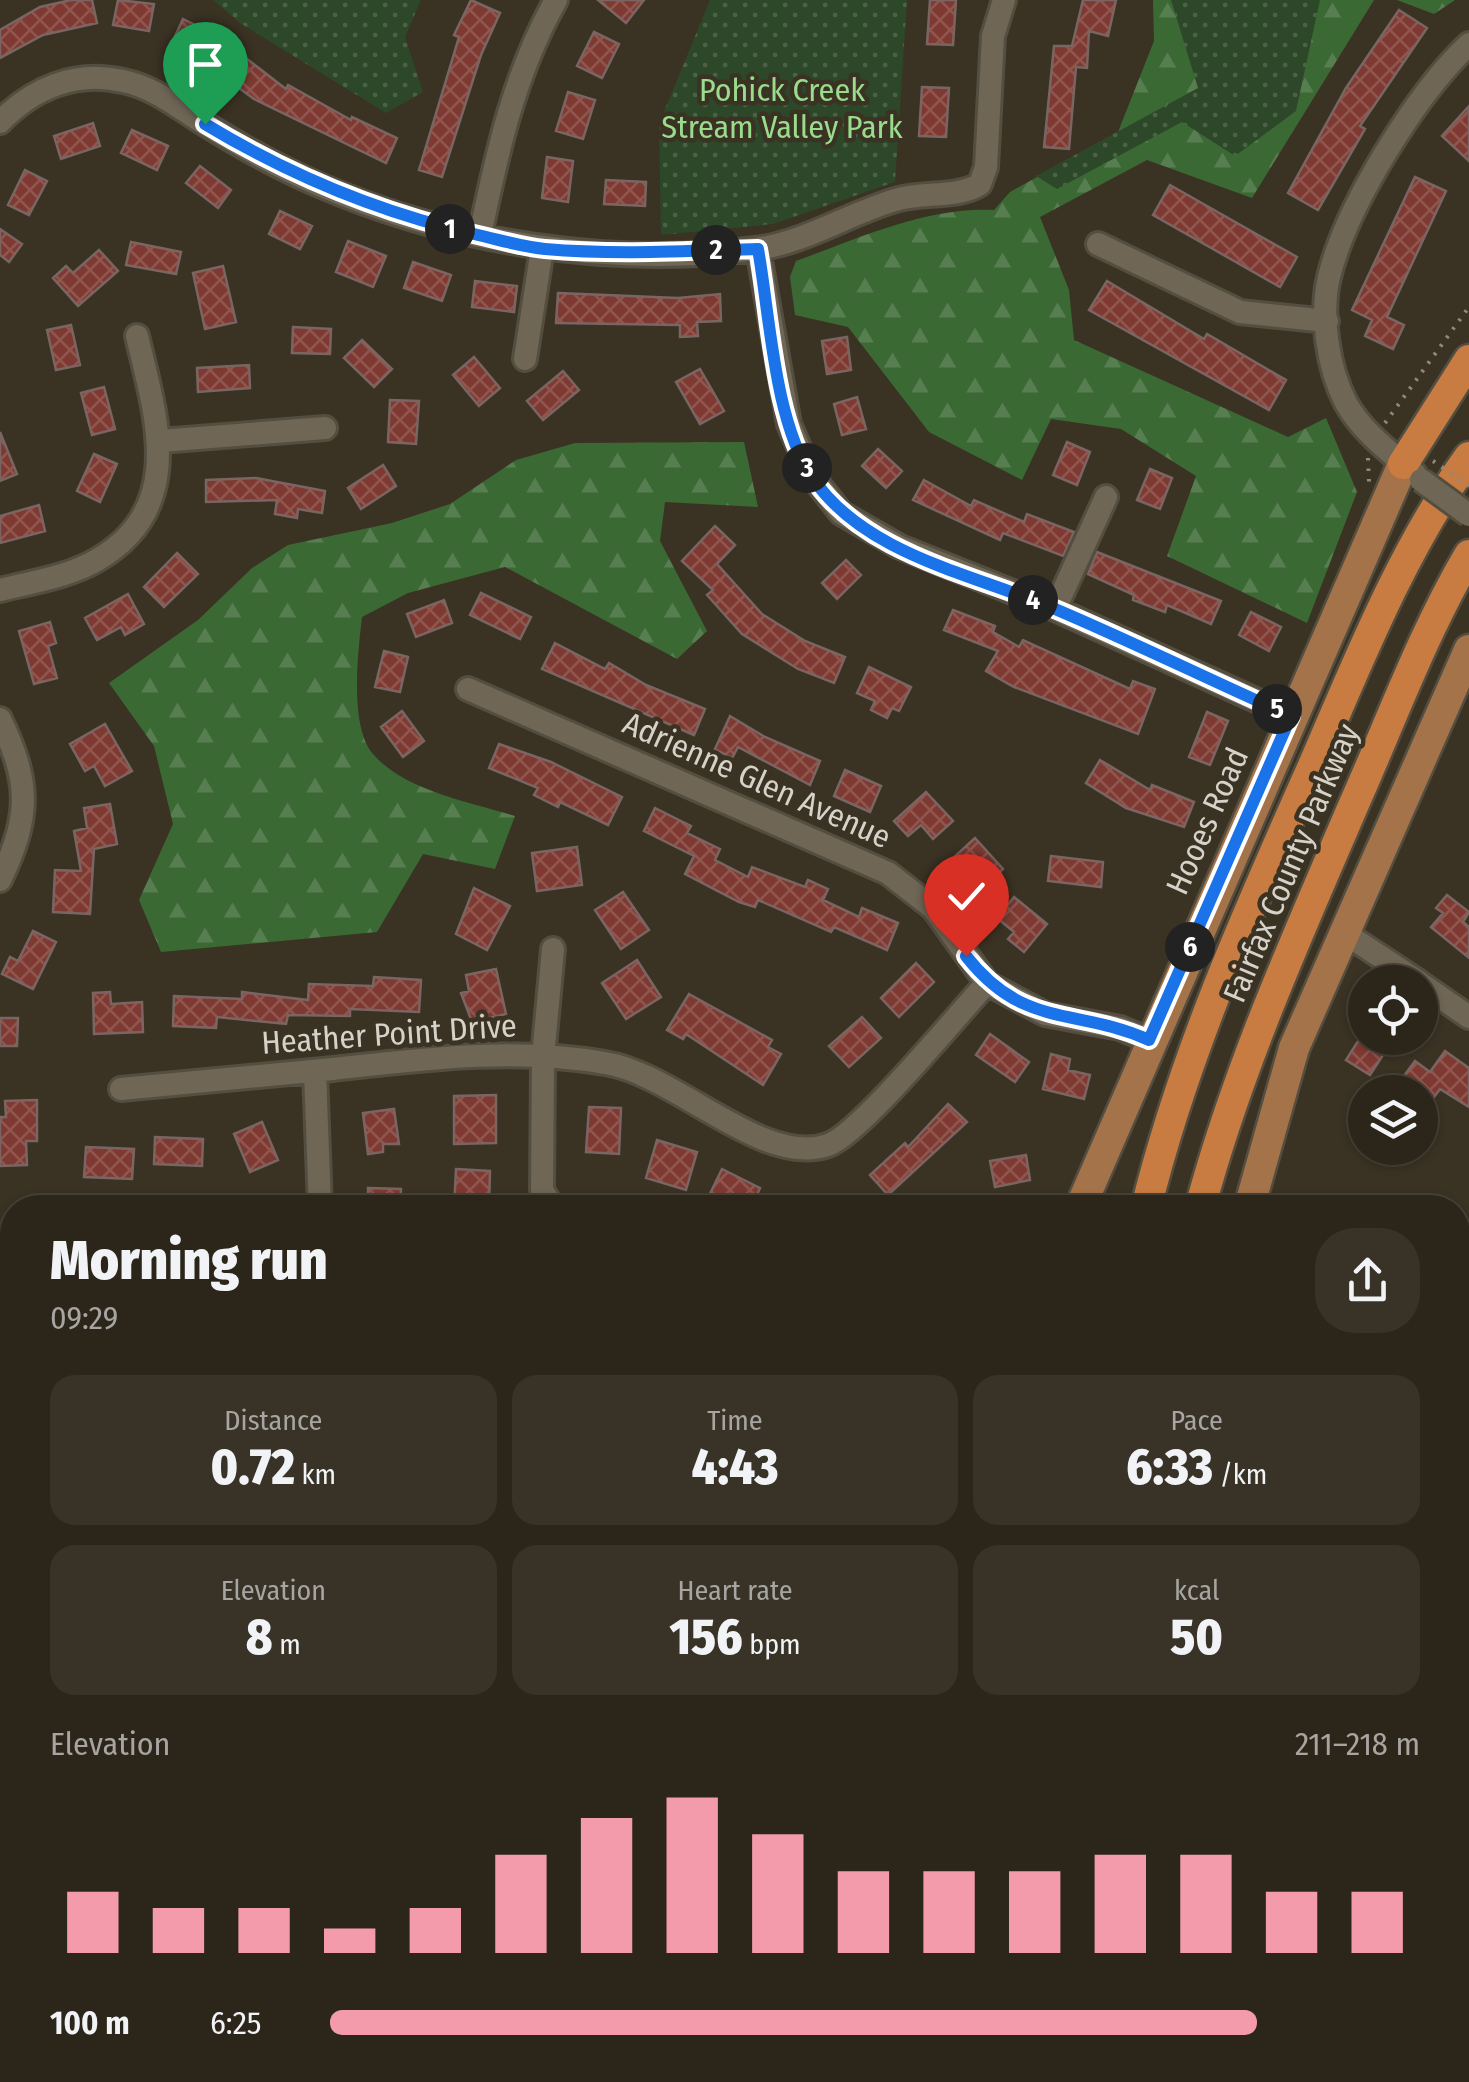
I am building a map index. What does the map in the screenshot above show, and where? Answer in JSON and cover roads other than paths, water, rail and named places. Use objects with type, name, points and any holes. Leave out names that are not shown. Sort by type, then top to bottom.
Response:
[{"type":"highway","points":[[1419,468],[1434,409],[1469,360]]},
{"type":"highway","name":"Fairfax County Parkway","points":[[1150,1195],[1186,1070],[1230,955],[1393,585],[1469,458]]},
{"type":"highway","name":"Fairfax County Parkway","points":[[1204,1195],[1228,1110],[1264,1011],[1427,637],[1469,555]]},
{"type":"main road","name":"Hooes Road","points":[[1085,1195],[1291,716],[1419,468]]},
{"type":"main road","points":[[1253,1195],[1289,1063],[1469,650]]},
{"type":"main road","points":[[1077,1195],[1098,1158]]},
{"type":"street","points":[[480,235],[507,114],[529,52],[556,0]]},
{"type":"street","points":[[0,122],[28,98],[60,83],[95,78],[127,81],[166,97],[243,147],[314,183],[395,214],[542,249],[645,253],[758,249],[899,198],[980,184],[986,167],[993,36],[1004,0]]},
{"type":"street","points":[[1469,44],[1443,68],[1383,157],[1328,278],[1327,321],[1334,375],[1346,403],[1366,431],[1419,468],[1469,515]]},
{"type":"street","points":[[1098,244],[1240,312],[1327,321]]},
{"type":"street","points":[[525,359],[542,249]]},
{"type":"street","points":[[758,249],[789,424],[800,456],[842,513],[870,532],[1055,609],[1291,716]]},
{"type":"street","points":[[0,590],[96,561],[120,544],[140,520],[153,494],[160,441],[137,336]]},
{"type":"street","points":[[160,441],[325,428]]},
{"type":"street","points":[[1055,609],[1106,497]]},
{"type":"street","name":"Adrienne Glen Avenue","points":[[468,689],[888,874],[934,908],[987,983],[1045,1014],[1120,1028],[1149,1040]]},
{"type":"street","points":[[0,718],[18,756],[24,797],[21,828],[0,880]]},
{"type":"street","points":[[1343,932],[1392,965]]},
{"type":"street","points":[[545,1195],[543,1057],[553,950]]},
{"type":"street","name":"Heather Point Drive","points":[[121,1089],[519,1054],[604,1062],[647,1072],[746,1132],[787,1149],[828,1145],[858,1124],[987,983]]},
{"type":"street","points":[[1438,996],[1469,1017]]},
{"type":"street","points":[[314,1071],[319,1195]]},
{"type":"park label","name":"Pohick Creek Stream Valley Park","points":[[782,108]]}]
